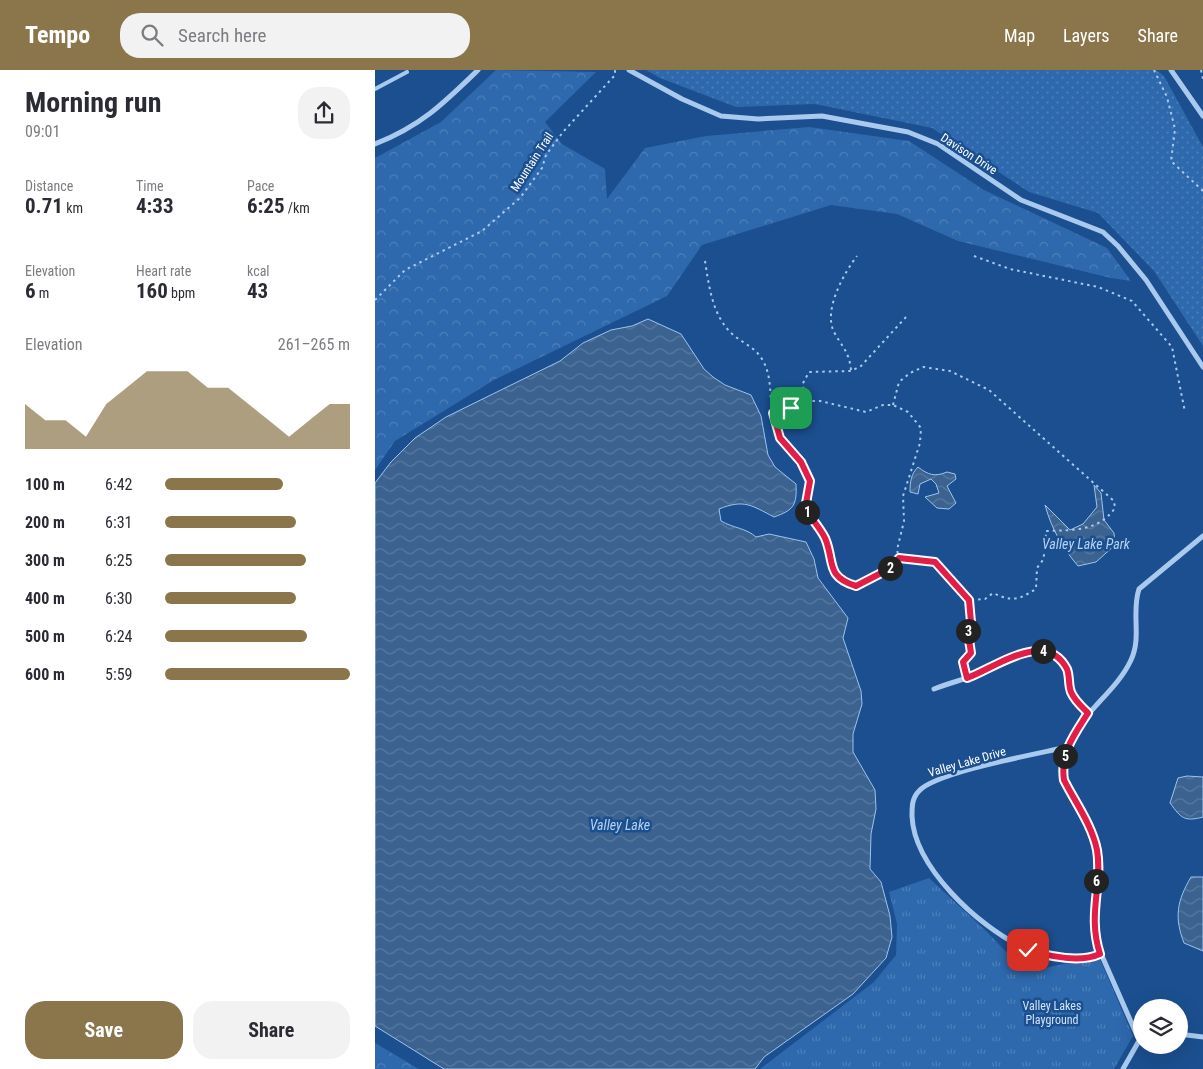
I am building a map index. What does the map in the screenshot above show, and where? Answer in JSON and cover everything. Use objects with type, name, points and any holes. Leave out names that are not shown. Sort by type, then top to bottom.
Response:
[{"type":"street","points":[[375,144],[409,129],[425,119],[479,70]]},
{"type":"street","name":"Davison Drive","points":[[629,70],[682,99],[721,116],[758,119],[822,116],[908,132],[938,144],[1021,200],[1103,232],[1119,246],[1147,280],[1203,367]]},
{"type":"street","points":[[1171,70],[1203,116]]},
{"type":"street","points":[[1133,1024],[1100,954],[1093,925],[1098,866],[1097,850],[1092,834],[1064,780],[1063,770],[1067,747],[1088,713],[1131,662],[1137,638],[1135,602],[1139,589],[1203,536]]},
{"type":"street","points":[[933,689],[967,678],[1015,656],[1031,651],[1052,653],[1060,658],[1070,676],[1071,693],[1088,713]]},
{"type":"street","name":"Valley Lake Drive","points":[[1067,747],[986,766],[927,784],[914,798],[912,822],[918,845],[933,870],[950,891],[995,930],[1019,946],[1035,952],[1082,958],[1100,954]]},
{"type":"street","points":[[1188,1035],[1203,1037]]},
{"type":"street","points":[[1123,1069],[1133,1051]]},
{"type":"lane","points":[[375,89],[407,72]]},
{"type":"path","name":"Mountain Trail","points":[[375,300],[405,270],[483,230],[520,198],[542,168],[546,155],[563,132],[615,75],[615,70]]},
{"type":"path","points":[[1155,70],[1167,97],[1175,129],[1171,161],[1203,191]]},
{"type":"path","points":[[1201,70],[1203,79]]},
{"type":"path","points":[[851,371],[850,359],[845,347],[833,331],[831,319],[838,289],[846,271],[857,256]]},
{"type":"path","points":[[974,256],[1010,269],[1098,286],[1132,301],[1172,347],[1185,412]]},
{"type":"path","points":[[705,261],[710,289],[719,318],[731,333],[748,344],[762,359],[772,390],[773,413],[780,438],[801,462],[810,481],[805,509],[825,539],[831,567],[843,582],[856,586],[889,569],[899,558]]},
{"type":"path","points":[[809,401],[803,385],[809,372],[851,371],[861,366],[906,317]]},
{"type":"path","points":[[893,405],[899,382],[923,367],[950,371],[989,390],[1114,501],[1115,508],[1109,516],[1093,526],[1075,531],[1046,531],[1045,550],[1043,560],[1037,568],[1035,588],[1019,600],[1003,598],[993,593],[985,599],[969,600]]},
{"type":"path","points":[[773,413],[786,414],[797,401],[820,401],[866,412],[883,405],[893,405],[908,412],[921,428],[920,443],[903,496],[904,521],[897,550],[899,558]]},
{"type":"path","points":[[899,558],[935,562],[969,600],[971,622],[968,633],[971,653],[963,662],[967,678]]},
{"type":"green space","points":[[496,70],[596,72],[545,122],[562,144],[605,169],[607,199],[645,148],[706,136],[809,127],[909,141],[984,190],[1107,248],[1131,281],[1111,278],[958,241],[897,214],[831,205],[702,245],[667,296],[494,380],[395,441],[375,470],[375,158],[441,122]]},
{"type":"green space","points":[[646,70],[1156,70],[1164,76],[1203,147],[1203,346],[1154,271],[1098,213],[1029,192],[932,128],[815,104],[736,107],[660,78]]},
{"type":"green space","name":"Valley Lakes Playground","points":[[929,878],[1018,964],[1039,969],[1099,957],[1133,1036],[1114,1069],[760,1069],[874,982],[896,955],[897,924],[889,892]]},
{"type":"green space","points":[[375,1043],[419,1069],[375,1069]]},
{"type":"water","name":"Valley Lake","points":[[648,319],[681,334],[704,369],[713,377],[725,385],[751,395],[761,416],[768,455],[775,467],[796,484],[795,502],[786,512],[774,517],[747,505],[735,504],[719,509],[721,521],[756,537],[769,534],[806,542],[814,559],[818,578],[848,618],[843,638],[861,691],[862,704],[853,734],[853,752],[875,790],[876,809],[871,834],[870,869],[881,882],[890,916],[892,937],[886,958],[853,994],[764,1057],[755,1069],[444,1069],[375,1026],[375,483],[391,462],[415,438],[446,417],[560,361],[583,343],[611,330],[632,326]]},
{"type":"water","points":[[918,467],[932,474],[947,472],[955,474],[956,479],[947,486],[956,503],[949,509],[937,508],[925,497],[939,493],[936,484],[931,479],[920,484],[918,494],[910,492],[911,478]]},
{"type":"water","name":"Valley Lake Park","points":[[1094,485],[1101,493],[1104,520],[1114,533],[1115,545],[1096,562],[1078,566],[1058,538],[1045,505],[1070,530],[1083,524],[1097,507]]},
{"type":"water","points":[[1187,776],[1203,777],[1203,817],[1183,818],[1170,803],[1178,778]]},
{"type":"water","points":[[1191,877],[1203,877],[1203,951],[1184,943],[1179,925],[1180,902]]},
{"type":"route","points":[[791,408],[786,414],[773,413],[775,427],[780,438],[801,462],[810,481],[805,509],[825,539],[831,567],[843,582],[856,586],[889,569],[899,558],[935,562],[969,600],[971,622],[968,633],[971,653],[963,662],[967,678],[1015,656],[1031,651],[1052,653],[1060,658],[1065,666],[1070,676],[1071,693],[1088,713],[1067,747],[1063,770],[1064,780],[1092,834],[1097,850],[1098,866],[1093,925],[1095,940],[1100,954],[1072,958],[1028,950]]}]
